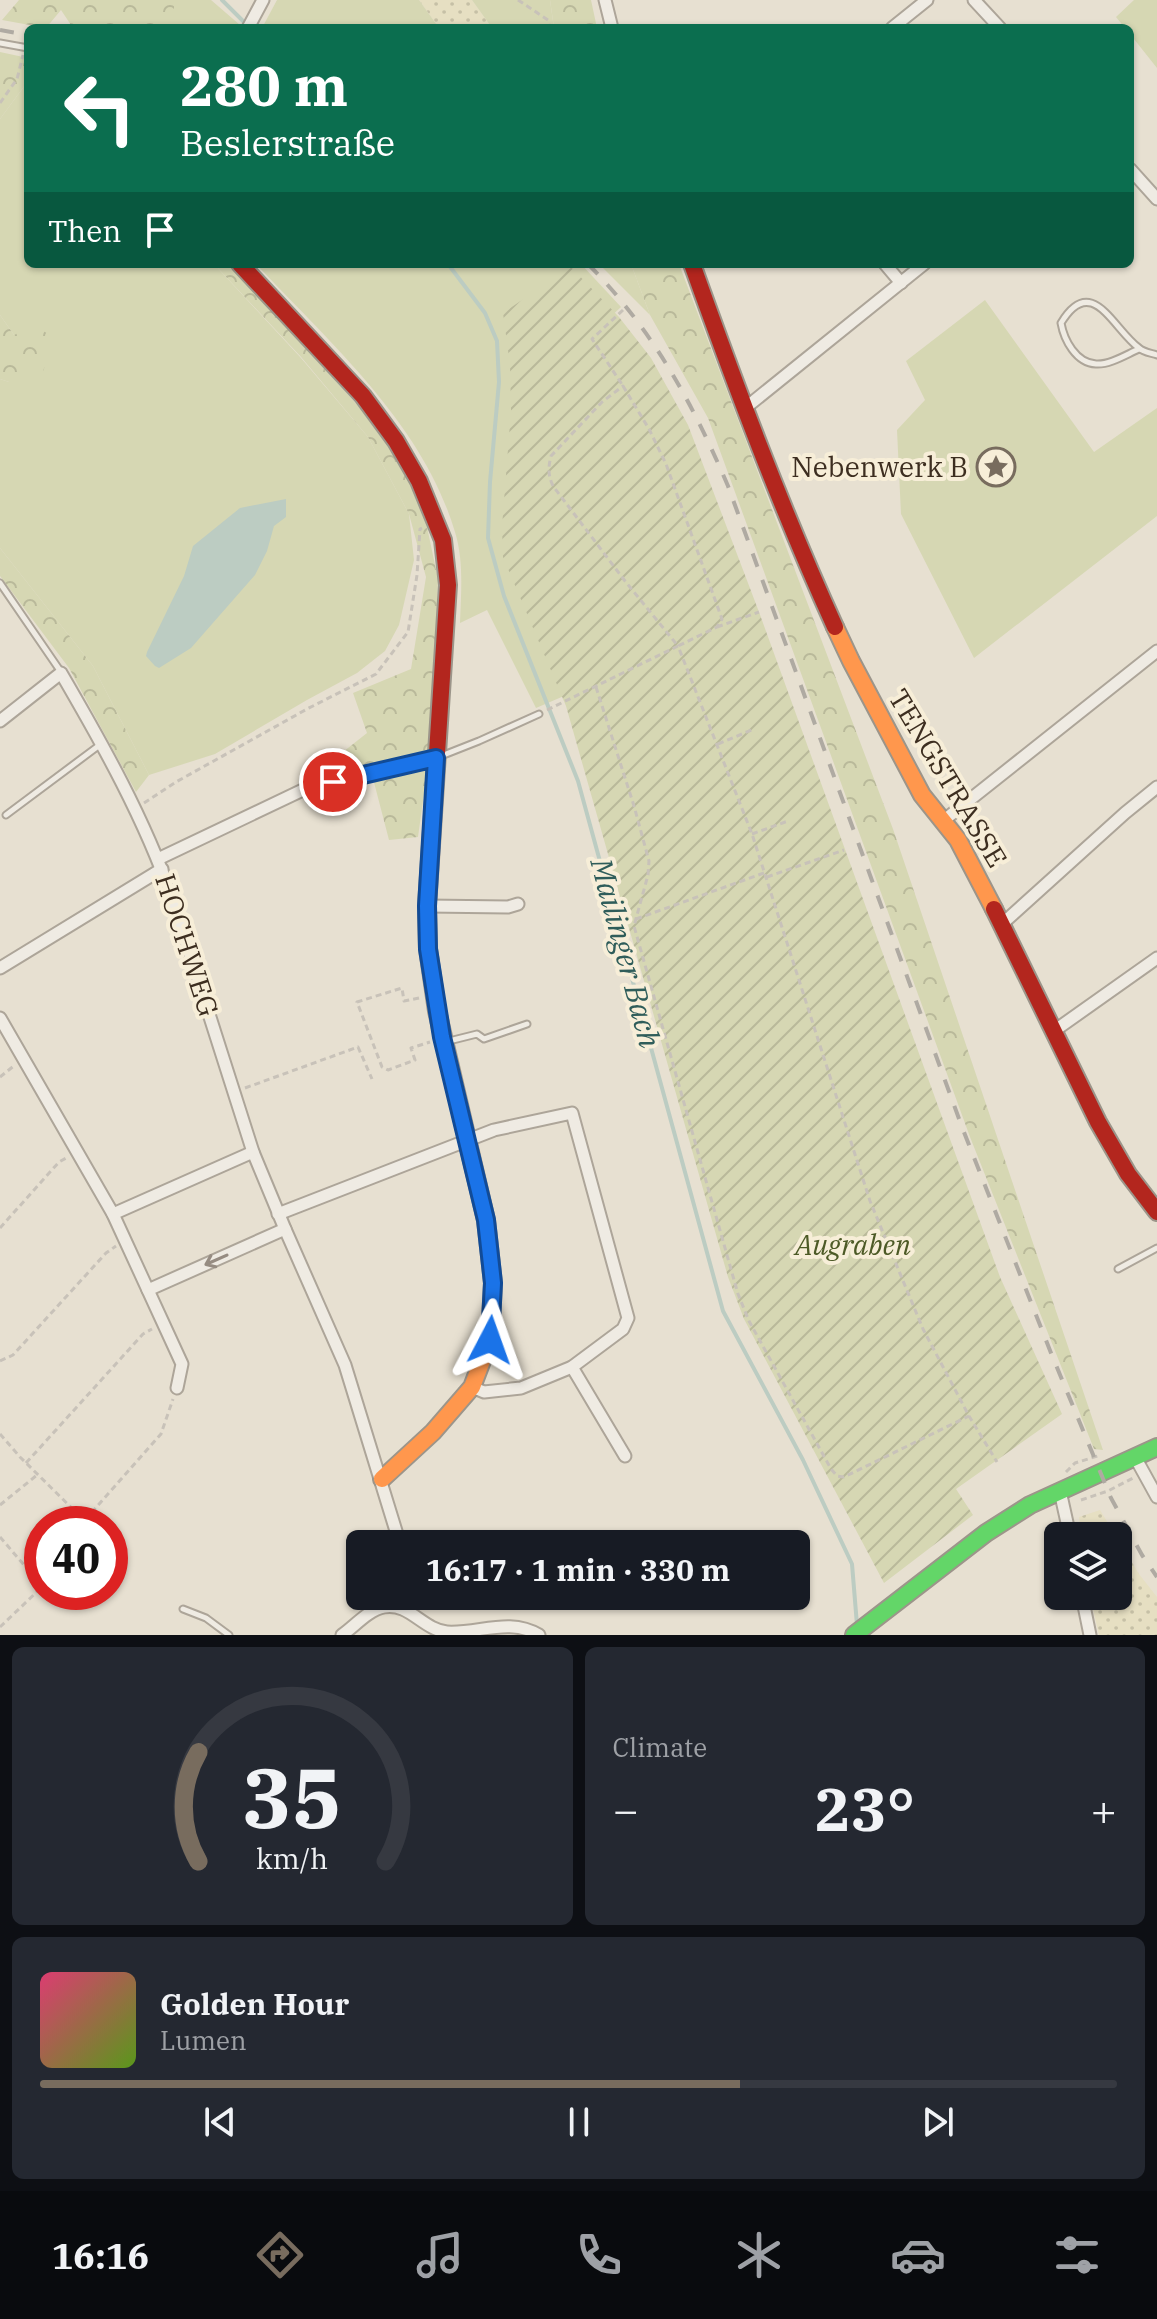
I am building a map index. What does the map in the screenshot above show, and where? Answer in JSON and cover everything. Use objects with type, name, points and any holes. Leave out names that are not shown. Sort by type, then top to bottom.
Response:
[{"type":"street","points":[[605,0],[611,24]]},
{"type":"street","points":[[897,24],[927,0]]},
{"type":"street","points":[[974,0],[996,24]]},
{"type":"street","points":[[250,24],[260,5]]},
{"type":"street","points":[[1134,173],[1157,199]]},
{"type":"street","points":[[244,268],[363,396],[384,424],[407,459],[443,540],[448,585],[427,906],[428,949],[443,1040],[486,1220],[493,1283],[490,1340],[472,1387],[433,1432],[382,1479]]},
{"type":"street","name":"TENGSTRASSE","points":[[693,268],[744,409],[796,540],[851,661],[922,795],[958,840],[1098,1122],[1128,1174],[1157,1212]]},
{"type":"street","points":[[888,268],[901,283]]},
{"type":"street","points":[[744,409],[919,268]]},
{"type":"street","points":[[943,821],[1157,651]]},
{"type":"street","points":[[0,721],[61,673]]},
{"type":"street","name":"HOCHWEG","points":[[61,673],[102,744],[160,864],[253,1152],[345,1365],[396,1530]]},
{"type":"street","points":[[0,968],[160,864],[307,788],[436,758]]},
{"type":"street","points":[[1002,924],[1157,787]]},
{"type":"street","points":[[427,906],[508,907],[518,904]]},
{"type":"street","points":[[1054,1031],[1157,958]]},
{"type":"street","points":[[0,1018],[78,1151],[125,1239],[182,1364],[177,1388]]},
{"type":"street","points":[[278,1214],[494,1130],[572,1113],[628,1318],[623,1329],[572,1367],[521,1388],[484,1392],[472,1387]]},
{"type":"street","points":[[113,1214],[253,1152]]},
{"type":"street","points":[[148,1290],[285,1229]]},
{"type":"street","points":[[572,1367],[625,1456]]},
{"type":"street","points":[[854,1635],[986,1533],[1030,1505],[1062,1498],[1157,1447]]},
{"type":"street","points":[[1135,1457],[1157,1497]]},
{"type":"street","points":[[1062,1498],[1071,1522]]},
{"type":"street","points":[[342,1635],[378,1610]]},
{"type":"street","points":[[409,1610],[432,1632],[511,1625],[539,1635]]},
{"type":"street","points":[[1085,1610],[1090,1635]]},
{"type":"lane","points":[[0,43],[24,48]]},
{"type":"lane","points":[[1139,349],[1094,364],[1074,352],[1061,323],[1074,307],[1083,302],[1092,302],[1139,349],[1157,355]]},
{"type":"lane","points":[[0,583],[61,673]]},
{"type":"lane","points":[[436,758],[539,714]]},
{"type":"lane","points":[[6,815],[102,744]]},
{"type":"lane","points":[[443,1040],[477,1034],[484,1039],[527,1024]]},
{"type":"lane","points":[[1118,1269],[1157,1248]]},
{"type":"lane","points":[[183,1609],[206,1618],[229,1635]]},
{"type":"path","points":[[518,0],[548,20],[549,24]]},
{"type":"path","points":[[0,103],[17,79],[24,55]]},
{"type":"path","points":[[623,310],[592,339],[649,429],[666,464],[722,619],[717,627]]},
{"type":"path","points":[[623,386],[602,402],[551,456],[549,478],[625,581],[678,646],[752,834],[870,1201],[923,1329],[997,1462]]},
{"type":"path","points":[[135,808],[294,716],[376,674],[408,632],[420,529],[437,523]]},
{"type":"path","points":[[539,714],[717,627],[759,612]]},
{"type":"path","points":[[596,687],[649,861],[634,926],[738,1294],[749,1321],[837,1476],[844,1477],[969,1416]]},
{"type":"path","points":[[718,744],[754,729]]},
{"type":"path","points":[[752,834],[788,821]]},
{"type":"path","points":[[636,919],[844,850]]},
{"type":"path","points":[[435,995],[404,1001],[402,988],[357,1002],[382,1067],[388,1070],[415,1060],[411,1048],[443,1040]]},
{"type":"path","points":[[234,1092],[358,1047],[372,1079]]},
{"type":"path","points":[[0,1077],[25,1059]]},
{"type":"path","points":[[0,1228],[59,1162],[78,1151]]},
{"type":"path","points":[[0,1361],[13,1355],[106,1253],[125,1239]]},
{"type":"path","points":[[26,1463],[143,1334],[164,1324]]},
{"type":"path","points":[[100,1506],[161,1434],[177,1388]]},
{"type":"path","points":[[0,1434],[70,1506]]},
{"type":"path","points":[[1062,1498],[1108,1491],[1144,1473]]},
{"type":"path","points":[[0,1505],[38,1474]]},
{"type":"path","points":[[1,1540],[24,1566]]},
{"type":"path","points":[[0,1627],[24,1604]]},
{"type":"shaded area","points":[[419,0],[472,0],[489,24],[436,24]]},
{"type":"shaded area","points":[[286,499],[286,517],[274,526],[267,551],[255,575],[191,648],[159,668],[155,666],[146,656],[147,652],[184,576],[193,546],[240,508]]},
{"type":"shaded area","points":[[1100,1510],[1107,1522],[1080,1522],[1079,1517]]},
{"type":"shaded area","points":[[1132,1562],[1157,1597],[1157,1635],[1099,1635],[1093,1610],[1132,1610]]},
{"type":"green space","points":[[19,0],[174,0],[174,24],[70,24],[61,10],[49,24],[2,20]]},
{"type":"green space","points":[[174,0],[211,0],[239,24],[174,24]]},
{"type":"green space","points":[[277,0],[419,0],[436,24],[264,24]]},
{"type":"green space","points":[[472,0],[550,0],[553,24],[489,24]]},
{"type":"green space","points":[[550,0],[591,0],[596,24],[553,24]]},
{"type":"green space","points":[[1134,0],[1157,0],[1157,68],[1134,39],[1134,24],[1122,24],[1116,17]]},
{"type":"green space","points":[[0,52],[24,57],[24,86],[0,119]]},
{"type":"green space","points":[[24,86],[24,268],[218,268],[301,358],[368,437],[409,514],[414,560],[399,625],[385,651],[357,673],[215,754],[149,775],[93,666],[0,548],[0,379],[9,382],[14,335],[0,315],[0,119]]},
{"type":"green space","points":[[218,268],[233,268],[382,432],[423,508],[438,579],[431,743],[418,837],[389,840],[370,767],[315,774],[367,733],[353,693],[411,669],[426,577],[409,514],[368,437],[301,357]]},
{"type":"green space","points":[[260,268],[585,268],[621,307],[588,338],[592,684],[536,708],[487,610],[460,623],[460,554],[440,493],[398,421],[343,355]]},
{"type":"green space","name":"Augraben","points":[[572,268],[619,317],[651,358],[688,425],[1000,1277],[1062,1414],[956,1489],[973,1515],[884,1583],[744,1319],[728,1277],[566,706],[503,557],[502,527],[511,410],[510,365],[503,313]]},
{"type":"green space","points":[[603,268],[632,268],[650,315]]},
{"type":"green space","points":[[632,268],[681,268],[893,829],[1103,1450],[1094,1449],[970,1137],[708,418],[650,315]]},
{"type":"green space","points":[[985,300],[1094,452],[1157,408],[1157,516],[974,658],[901,514],[897,430],[925,400],[906,361]]},
{"type":"green space","points":[[0,315],[14,335],[35,325],[55,339],[42,374],[9,382],[0,379]]},
{"type":"green space","points":[[0,548],[93,666],[149,775],[136,792],[69,668],[0,576]]},
{"type":"waterway","name":"Mailinger Bach","points":[[222,0],[246,24]]},
{"type":"waterway","name":"Mailinger Bach","points":[[451,268],[485,313],[497,341],[499,382],[488,538],[504,596],[578,781],[723,1311],[803,1460],[852,1564],[857,1625]]},
{"type":"railway","points":[[0,30],[24,34]]},
{"type":"railway","points":[[592,268],[632,315],[669,368],[728,486],[962,1127],[1111,1498],[1157,1577]]},
{"type":"traffic: fast","points":[[854,1635],[986,1533],[1030,1505],[1157,1447]]},
{"type":"traffic: slow","points":[[835,627],[922,795],[958,840],[994,909]]},
{"type":"traffic: slow","points":[[382,1479],[433,1432],[472,1387],[490,1340],[493,1283],[486,1220],[437,1011],[428,949],[431,845]]},
{"type":"traffic: jam","points":[[244,268],[363,396],[396,441],[419,481],[443,540],[448,585],[431,845]]},
{"type":"traffic: jam","points":[[693,268],[760,447],[835,627]]},
{"type":"traffic: jam","points":[[994,909],[1098,1122],[1128,1174],[1157,1212]]},
{"type":"place","name":"Nebenwerk B","points":[[996,467]]},
{"type":"route","points":[[333,782],[436,758],[427,906],[428,949],[442,1037],[486,1220],[493,1283],[490,1340]]}]
